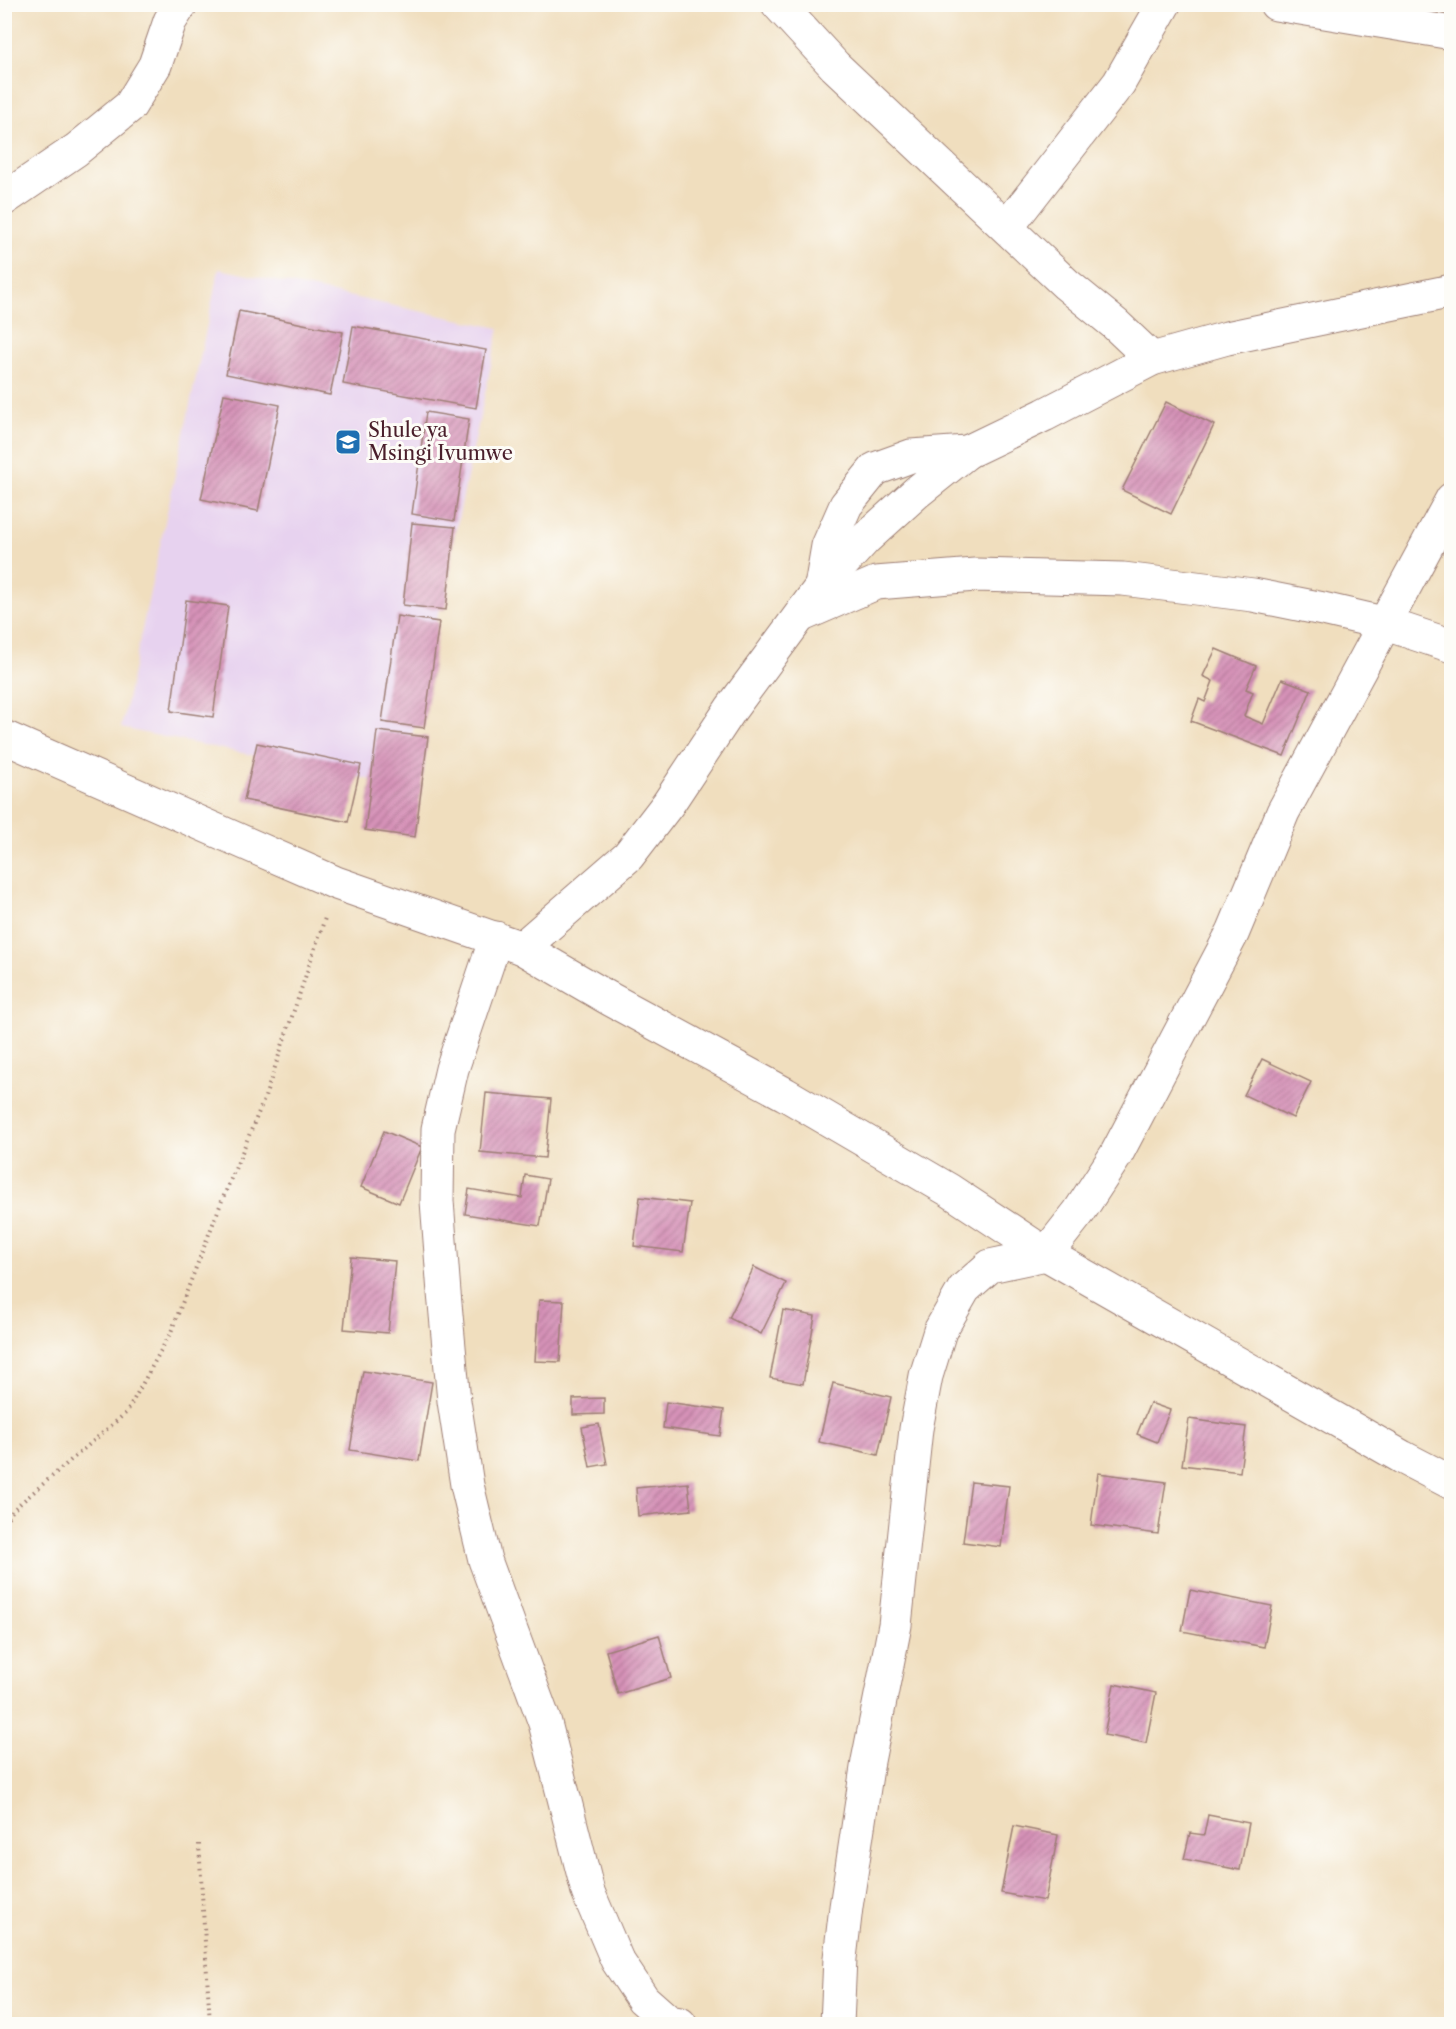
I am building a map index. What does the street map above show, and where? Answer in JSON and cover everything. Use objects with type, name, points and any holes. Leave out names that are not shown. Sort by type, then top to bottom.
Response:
[{"type":"street","points":[[4,200],[76,150],[130,106],[155,65],[170,21],[181,4]]},
{"type":"street","points":[[778,4],[836,66],[1066,284],[1152,358]]},
{"type":"street","points":[[1007,227],[1119,83],[1164,4]]},
{"type":"street","points":[[1276,4],[1452,33]]},
{"type":"street","points":[[680,2025],[669,2022],[643,1999],[616,1960],[588,1892],[544,1723],[485,1560],[468,1485],[454,1401],[437,1201],[438,1129],[452,1069],[509,943],[628,856],[668,804],[731,709],[821,587],[865,538],[967,452],[1044,415],[1152,358],[1227,338],[1452,291]]},
{"type":"street","points":[[821,587],[828,546],[846,505],[875,469],[911,456],[967,452]]},
{"type":"street","points":[[837,2025],[846,1907],[868,1761],[895,1625],[913,1449],[926,1376],[940,1331],[964,1289],[990,1266],[1046,1254],[1079,1212],[1116,1155],[1233,932],[1283,812],[1383,623],[1452,499]]},
{"type":"street","points":[[800,616],[876,583],[975,575],[1123,579],[1252,596],[1323,609],[1383,623],[1452,646]]},
{"type":"street","points":[[4,737],[336,883],[509,943],[785,1094],[948,1190],[1046,1254],[1392,1452],[1452,1483]]},
{"type":"path","points":[[4,1522],[15,1508],[127,1412],[171,1332],[265,1097],[336,883]]},
{"type":"path","points":[[199,1844],[210,2025]]},
{"type":"shaded area","points":[[219,269],[499,328],[401,786],[121,728]]},
{"type":"building","points":[[239,311],[343,332],[330,395],[226,374]]},
{"type":"building","points":[[353,326],[486,350],[476,408],[343,384]]},
{"type":"building","points":[[224,394],[280,405],[258,511],[201,499]]},
{"type":"building","points":[[1166,402],[1214,425],[1171,514],[1122,490]]},
{"type":"building","points":[[426,412],[469,419],[454,521],[412,514]]},
{"type":"building","points":[[412,523],[455,527],[446,610],[403,605]]},
{"type":"building","points":[[186,600],[228,606],[213,717],[171,711]]},
{"type":"building","points":[[397,616],[439,622],[424,728],[382,722]]},
{"type":"building","points":[[1216,649],[1256,666],[1246,689],[1253,692],[1244,716],[1263,724],[1282,679],[1311,690],[1284,756],[1191,721],[1199,699],[1205,702],[1213,681],[1203,676]]},
{"type":"building","points":[[377,731],[428,737],[415,837],[365,830]]},
{"type":"building","points":[[257,743],[361,765],[348,822],[244,800]]},
{"type":"building","points":[[1262,1059],[1311,1082],[1293,1118],[1244,1095]]},
{"type":"building","points":[[486,1093],[551,1099],[545,1158],[480,1152]]},
{"type":"building","points":[[384,1131],[422,1147],[399,1203],[361,1187]]},
{"type":"building","points":[[525,1175],[548,1179],[540,1226],[465,1214],[469,1189],[522,1198]]},
{"type":"building","points":[[640,1197],[690,1203],[683,1252],[634,1246]]},
{"type":"building","points":[[351,1257],[395,1261],[388,1333],[344,1329]]},
{"type":"building","points":[[754,1267],[786,1283],[761,1334],[729,1318]]},
{"type":"building","points":[[539,1300],[564,1301],[560,1362],[535,1361]]},
{"type":"building","points":[[783,1310],[815,1316],[803,1384],[770,1378]]},
{"type":"building","points":[[363,1371],[432,1382],[419,1461],[350,1450]]},
{"type":"building","points":[[833,1383],[891,1397],[878,1455],[819,1442]]},
{"type":"building","points":[[604,1398],[604,1414],[573,1415],[573,1399]]},
{"type":"building","points":[[666,1402],[724,1410],[720,1436],[663,1428]]},
{"type":"building","points":[[1150,1403],[1170,1410],[1157,1442],[1137,1434]]},
{"type":"building","points":[[1189,1419],[1246,1427],[1240,1472],[1182,1465]]},
{"type":"building","points":[[599,1424],[607,1464],[590,1467],[582,1427]]},
{"type":"building","points":[[1098,1473],[1166,1482],[1158,1534],[1091,1525]]},
{"type":"building","points":[[971,1482],[1009,1486],[1001,1547],[963,1542]]},
{"type":"building","points":[[688,1483],[691,1510],[638,1516],[636,1488]]},
{"type":"building","points":[[1190,1590],[1272,1606],[1264,1647],[1182,1631]]},
{"type":"building","points":[[659,1635],[671,1678],[618,1694],[606,1651]]},
{"type":"building","points":[[1114,1684],[1156,1693],[1146,1743],[1104,1735]]},
{"type":"building","points":[[1208,1815],[1249,1823],[1240,1870],[1184,1859],[1190,1833],[1204,1835]]},
{"type":"building","points":[[1014,1826],[1058,1835],[1045,1901],[1001,1893]]},
{"type":"place","name":"Shule ya Msingi Ivumwe","points":[[348,442]]}]
